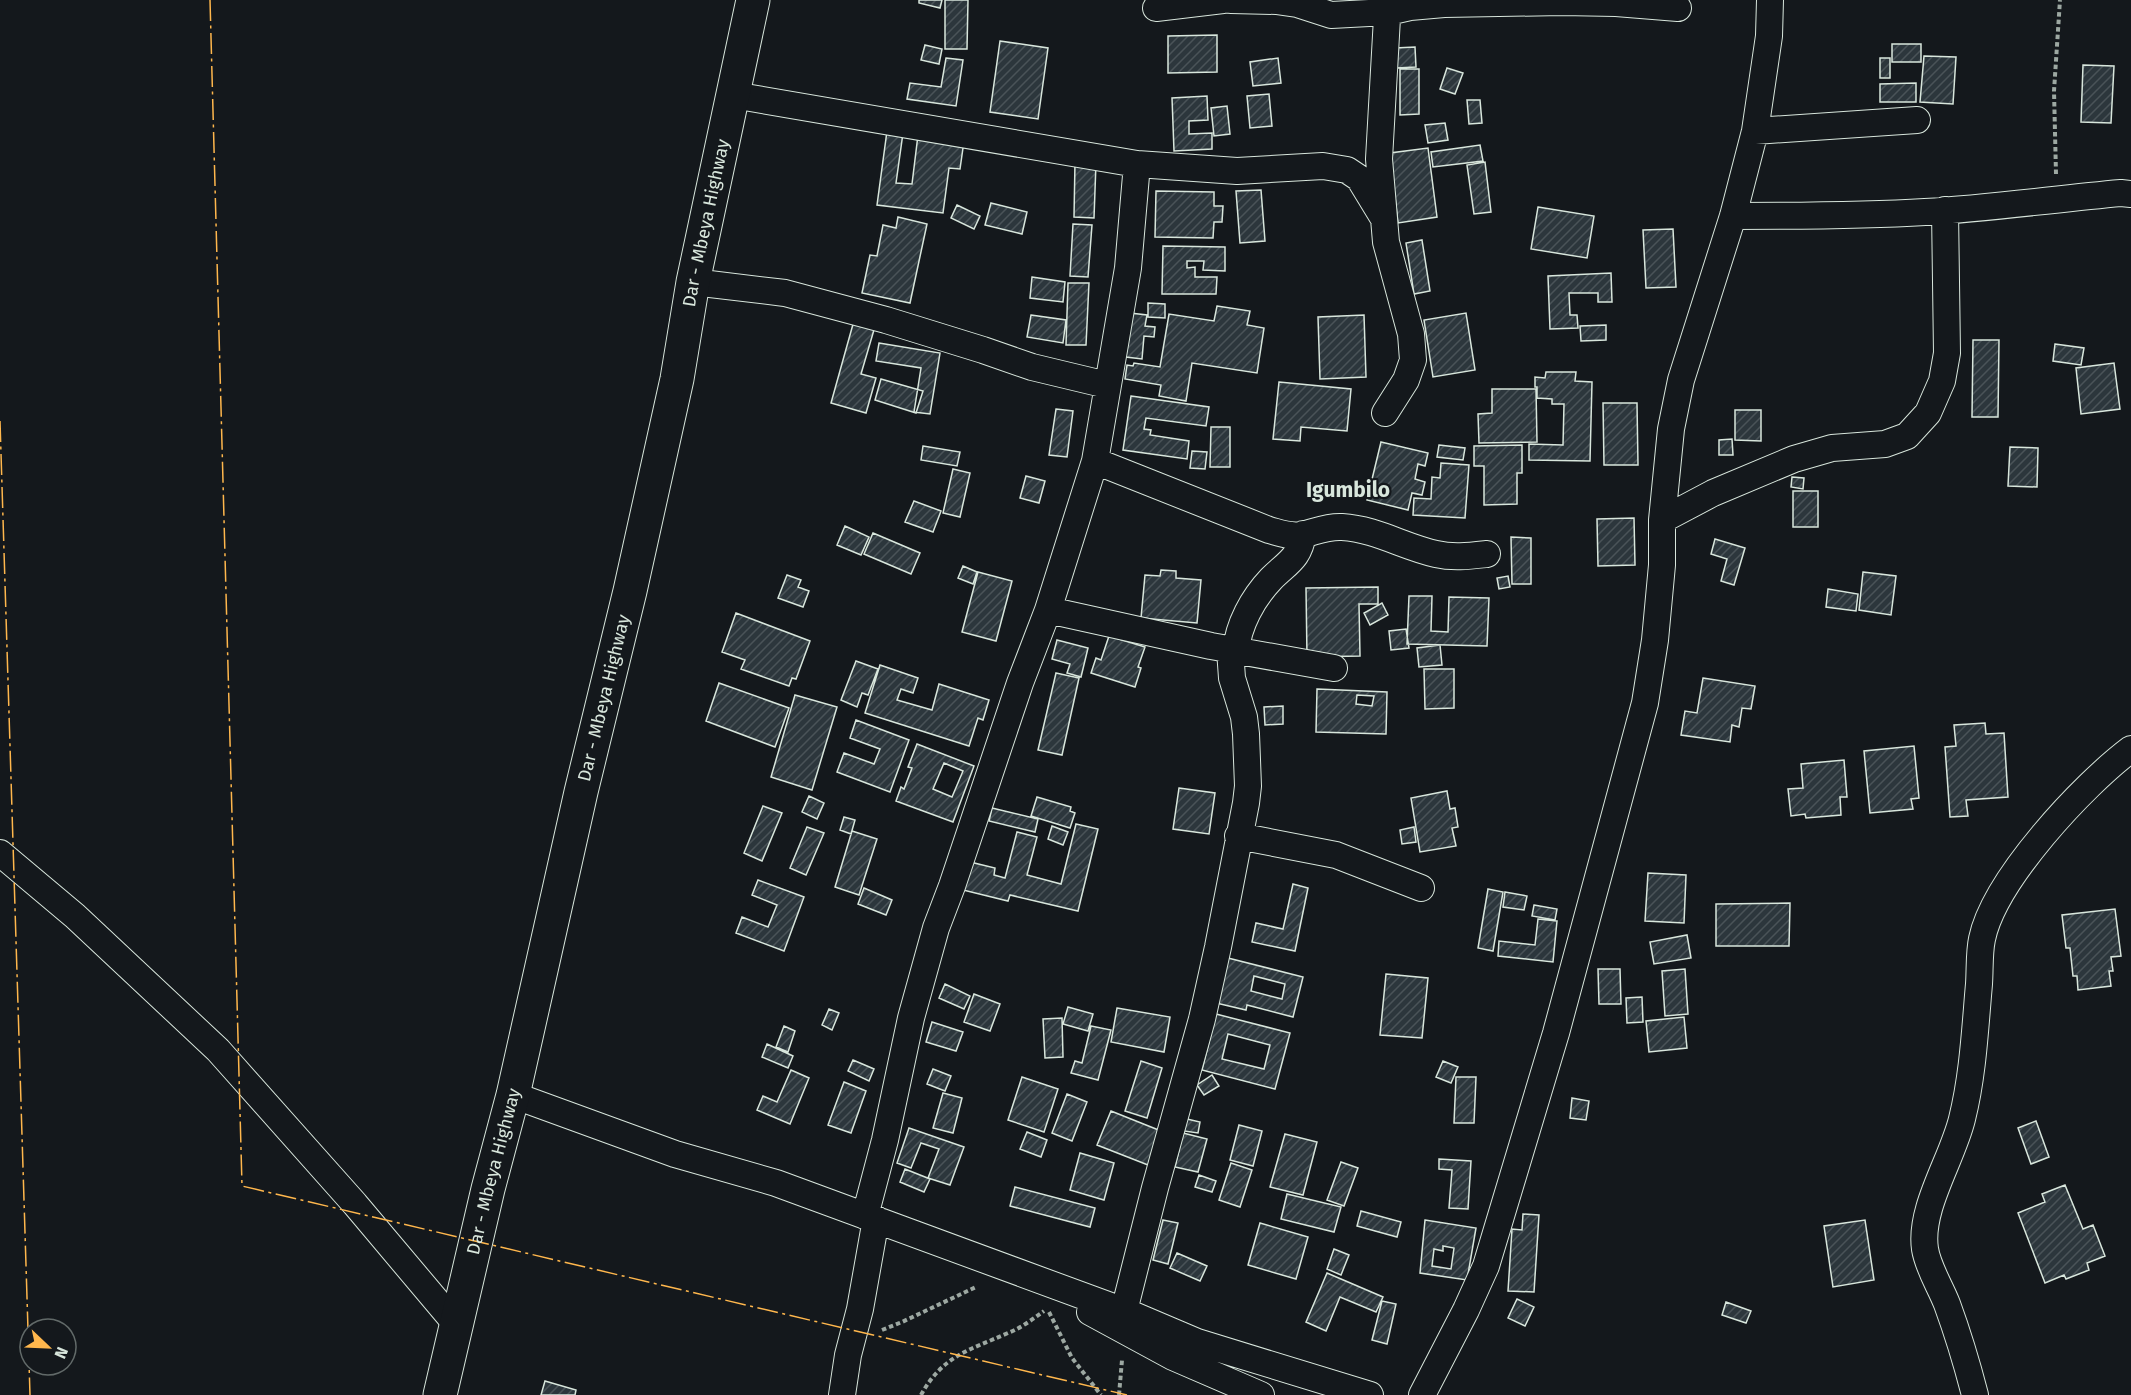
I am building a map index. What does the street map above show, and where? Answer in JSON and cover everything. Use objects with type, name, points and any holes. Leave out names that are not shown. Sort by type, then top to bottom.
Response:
[{"type":"highway","name":"Dar - Mbeya Highway","points":[[440,1395],[488,1188],[513,1095],[675,390],[693,282],[753,0]]},
{"type":"street","points":[[1156,8],[1223,0]]},
{"type":"street","points":[[1231,0],[1297,4],[1331,15],[1388,6],[1444,4],[1562,2],[1678,8]]},
{"type":"street","points":[[1422,1395],[1486,1266],[1560,1021],[1645,703],[1655,640],[1662,565],[1662,520],[1667,459],[1680,380],[1733,216],[1755,131],[1769,36],[1770,0]]},
{"type":"street","points":[[1385,413],[1406,380],[1413,360],[1411,334],[1386,242],[1379,159],[1388,6]]},
{"type":"street","points":[[733,95],[1137,164],[1237,171],[1323,166],[1337,168],[1347,170],[1359,178],[1384,219]]},
{"type":"street","points":[[1755,131],[1917,120]]},
{"type":"street","points":[[842,1395],[851,1341],[860,1310],[870,1217],[885,1140],[911,1018],[929,949],[1012,705],[1048,610],[1095,461],[1128,268],[1137,164]]},
{"type":"street","points":[[1733,216],[1945,210],[2121,193],[2131,194]]},
{"type":"street","points":[[1662,520],[1713,494],[1794,459],[1832,448],[1885,444],[1907,435],[1928,413],[1942,381],[1947,352],[1945,210]]},
{"type":"street","points":[[693,282],[785,293],[886,320],[1032,367],[1107,385]]},
{"type":"street","points":[[1095,461],[1269,530],[1288,535],[1342,527],[1366,530],[1437,555],[1458,558],[1487,554]]},
{"type":"street","points":[[1124,1311],[1202,1019],[1248,786],[1244,717],[1232,678],[1233,650],[1241,626],[1254,604],[1272,578],[1298,554],[1303,534]]},
{"type":"street","points":[[1048,610],[1233,650],[1334,668]]},
{"type":"street","points":[[1975,1395],[1955,1327],[1930,1267],[1925,1249],[1924,1223],[1957,1140],[1967,1100],[1981,942],[1986,922],[2001,891],[2045,834],[2107,767],[2131,749]]},
{"type":"street","points":[[1239,837],[1336,855],[1421,888]]},
{"type":"street","points":[[0,853],[75,916],[219,1050],[355,1204],[456,1324]]},
{"type":"street","points":[[513,1095],[675,1154],[776,1183],[1048,1282],[1197,1342],[1370,1395]]},
{"type":"street","points":[[1048,1282],[1059,1303],[1098,1317],[1173,1357],[1261,1395]]},
{"type":"path","points":[[2057,199],[2054,91],[2060,0]]},
{"type":"path","points":[[851,1341],[902,1322],[1011,1269]]},
{"type":"path","points":[[921,1395],[937,1372],[959,1354],[1015,1330],[1059,1303],[1072,1358],[1101,1395]]},
{"type":"building","points":[[919,0],[942,0],[940,8],[919,3]]},
{"type":"building","points":[[945,0],[968,0],[967,49],[945,49]]},
{"type":"building","points":[[1217,35],[1217,72],[1168,73],[1168,36]]},
{"type":"building","points":[[1000,41],[1048,48],[1038,119],[990,112]]},
{"type":"building","points":[[1892,44],[1921,44],[1921,62],[1892,62]]},
{"type":"building","points":[[925,45],[942,49],[939,64],[921,60]]},
{"type":"building","points":[[1415,47],[1416,67],[1396,68],[1395,48]]},
{"type":"building","points":[[1924,56],[1956,57],[1953,104],[1920,102]]},
{"type":"building","points":[[946,58],[963,60],[956,106],[907,99],[910,83],[941,87]]},
{"type":"building","points":[[1278,58],[1281,83],[1253,86],[1250,62]]},
{"type":"building","points":[[1880,58],[1890,58],[1890,78],[1880,78]]},
{"type":"building","points":[[2083,65],[2114,66],[2111,123],[2081,122]]},
{"type":"building","points":[[1447,68],[1463,73],[1455,94],[1440,89]]},
{"type":"building","points":[[1400,69],[1419,69],[1419,114],[1400,115]]},
{"type":"building","points":[[1916,83],[1916,102],[1880,102],[1880,84]]},
{"type":"building","points":[[1269,94],[1272,126],[1250,128],[1247,96]]},
{"type":"building","points":[[1207,96],[1208,120],[1189,121],[1189,134],[1212,133],[1212,149],[1174,151],[1172,98]]},
{"type":"building","points":[[1467,100],[1480,100],[1482,123],[1469,124]]},
{"type":"building","points":[[1227,106],[1230,134],[1214,136],[1211,108]]},
{"type":"building","points":[[1445,123],[1448,140],[1428,143],[1425,125]]},
{"type":"building","points":[[887,131],[903,133],[896,183],[912,184],[918,135],[964,141],[960,169],[949,168],[943,213],[877,205]]},
{"type":"building","points":[[1480,145],[1483,161],[1433,167],[1431,152]]},
{"type":"building","points":[[1428,148],[1437,217],[1398,223],[1390,153]]},
{"type":"building","points":[[1075,162],[1096,163],[1094,218],[1074,217]]},
{"type":"building","points":[[1485,162],[1491,212],[1474,214],[1467,165]]},
{"type":"building","points":[[1261,190],[1265,241],[1240,243],[1236,191]]},
{"type":"building","points":[[1156,191],[1214,192],[1214,206],[1223,206],[1222,222],[1214,222],[1213,238],[1155,237]]},
{"type":"building","points":[[991,203],[1027,212],[1022,234],[985,225]]},
{"type":"building","points":[[957,205],[980,216],[974,229],[951,218]]},
{"type":"building","points":[[1538,207],[1594,216],[1587,258],[1531,249]]},
{"type":"building","points":[[898,217],[927,224],[910,303],[862,293],[870,255],[877,256],[883,225],[896,228]]},
{"type":"building","points":[[1073,224],[1092,225],[1088,277],[1070,276]]},
{"type":"building","points":[[1673,229],[1676,287],[1646,288],[1643,230]]},
{"type":"building","points":[[1422,240],[1430,291],[1414,294],[1406,243]]},
{"type":"building","points":[[1163,246],[1225,247],[1225,271],[1203,270],[1204,261],[1187,261],[1187,268],[1195,267],[1195,277],[1217,277],[1216,294],[1162,294]]},
{"type":"building","points":[[1611,273],[1612,302],[1598,302],[1598,293],[1569,293],[1570,315],[1577,315],[1578,328],[1550,329],[1548,276]]},
{"type":"building","points":[[1032,277],[1065,282],[1063,302],[1030,298]]},
{"type":"building","points":[[1068,283],[1089,283],[1086,345],[1066,345]]},
{"type":"building","points":[[1148,303],[1165,304],[1165,318],[1148,317]]},
{"type":"building","points":[[1217,306],[1250,311],[1247,325],[1264,328],[1257,373],[1192,363],[1186,401],[1159,396],[1161,385],[1125,379],[1127,365],[1133,366],[1134,363],[1160,367],[1169,314],[1214,321]]},
{"type":"building","points":[[1130,313],[1147,315],[1145,326],[1155,327],[1154,337],[1144,336],[1142,359],[1126,357]]},
{"type":"building","points":[[1466,313],[1475,370],[1433,377],[1424,320]]},
{"type":"building","points":[[1031,315],[1066,320],[1063,343],[1027,337]]},
{"type":"building","points":[[1364,315],[1366,377],[1320,379],[1318,317]]},
{"type":"building","points":[[855,317],[876,323],[861,374],[876,378],[866,413],[831,403]]},
{"type":"building","points":[[1606,325],[1606,340],[1581,341],[1580,326]]},
{"type":"building","points":[[1973,340],[1999,340],[1998,417],[1972,417]]},
{"type":"building","points":[[879,343],[940,353],[930,414],[914,412],[921,368],[876,361]]},
{"type":"building","points":[[2055,344],[2084,348],[2081,365],[2053,361]]},
{"type":"building","points":[[2114,363],[2120,409],[2081,414],[2076,368]]},
{"type":"building","points":[[1546,372],[1576,372],[1575,381],[1592,382],[1590,461],[1529,460],[1529,444],[1563,445],[1564,404],[1552,404],[1552,399],[1537,398],[1535,377],[1545,378]]},
{"type":"building","points":[[881,379],[923,391],[916,413],[875,400]]},
{"type":"building","points":[[1279,382],[1351,389],[1347,431],[1301,427],[1300,441],[1273,439]]},
{"type":"building","points":[[1492,389],[1536,389],[1537,442],[1479,443],[1478,414],[1492,413]]},
{"type":"building","points":[[1131,396],[1209,407],[1206,426],[1146,418],[1144,429],[1151,430],[1150,435],[1189,441],[1187,459],[1123,450]]},
{"type":"building","points":[[1603,403],[1637,403],[1638,465],[1604,465]]},
{"type":"building","points":[[1056,409],[1073,411],[1067,457],[1049,455]]},
{"type":"building","points":[[1735,410],[1761,410],[1761,441],[1735,440]]},
{"type":"building","points":[[1211,427],[1230,427],[1230,467],[1210,467]]},
{"type":"building","points":[[1732,439],[1733,455],[1719,455],[1719,440]]},
{"type":"building","points":[[1381,442],[1428,453],[1425,466],[1418,464],[1415,479],[1425,482],[1422,495],[1412,493],[1408,510],[1367,500]]},
{"type":"building","points":[[1439,445],[1465,448],[1463,460],[1437,457]]},
{"type":"building","points":[[1522,445],[1522,473],[1517,473],[1517,504],[1484,505],[1484,466],[1474,466],[1474,446]]},
{"type":"building","points":[[923,446],[960,452],[957,466],[921,460]]},
{"type":"building","points":[[2010,447],[2038,448],[2037,487],[2008,486]]},
{"type":"building","points":[[1192,451],[1207,452],[1205,469],[1190,468]]},
{"type":"building","points":[[1441,463],[1469,465],[1465,518],[1413,515],[1414,498],[1431,499],[1432,477],[1440,478]]},
{"type":"building","points":[[953,469],[970,473],[960,517],[943,513]]},
{"type":"building","points":[[1026,476],[1045,481],[1039,503],[1020,498]]},
{"type":"building","points":[[1792,477],[1804,478],[1803,489],[1791,487]]},
{"type":"building","points":[[1793,491],[1818,491],[1818,527],[1793,527]]},
{"type":"building","points":[[914,501],[941,511],[933,532],[905,522]]},
{"type":"building","points":[[1634,518],[1635,565],[1598,566],[1597,519]]},
{"type":"building","points":[[845,526],[869,537],[861,555],[837,545]]},
{"type":"building","points":[[873,533],[920,553],[911,574],[864,554]]},
{"type":"building","points":[[1511,537],[1531,538],[1531,584],[1512,584]]},
{"type":"building","points":[[1715,539],[1745,548],[1734,585],[1721,581],[1727,559],[1711,554]]},
{"type":"building","points":[[963,566],[977,572],[973,584],[958,578]]},
{"type":"building","points":[[1161,570],[1176,571],[1176,578],[1201,580],[1197,623],[1141,618],[1145,575],[1160,576]]},
{"type":"building","points":[[978,572],[1012,581],[996,641],[962,632]]},
{"type":"building","points":[[1863,572],[1896,576],[1891,615],[1859,610]]},
{"type":"building","points":[[787,575],[801,580],[798,587],[809,591],[803,607],[778,598]]},
{"type":"building","points":[[1508,576],[1510,587],[1499,589],[1497,578]]},
{"type":"building","points":[[1378,587],[1378,604],[1359,604],[1360,656],[1307,657],[1306,588]]},
{"type":"building","points":[[1828,589],[1858,594],[1856,611],[1826,607]]},
{"type":"building","points":[[1409,596],[1432,596],[1431,631],[1448,632],[1449,597],[1489,598],[1487,646],[1407,644]]},
{"type":"building","points":[[1382,603],[1388,615],[1370,625],[1364,613]]},
{"type":"building","points":[[736,613],[810,641],[796,679],[792,678],[789,686],[741,669],[745,660],[722,652]]},
{"type":"building","points":[[1406,629],[1409,648],[1391,650],[1389,631]]},
{"type":"building","points":[[1109,636],[1145,647],[1138,667],[1141,668],[1135,687],[1091,673],[1096,658],[1101,660]]},
{"type":"building","points":[[1057,640],[1088,648],[1081,677],[1067,673],[1070,664],[1052,659]]},
{"type":"building","points":[[1440,645],[1442,665],[1419,667],[1417,648]]},
{"type":"building","points":[[856,661],[878,669],[868,695],[862,693],[857,707],[841,700]]},
{"type":"building","points":[[880,665],[918,678],[913,693],[901,689],[897,700],[932,710],[939,684],[989,700],[983,720],[978,718],[969,746],[865,713]]},
{"type":"building","points":[[1424,669],[1454,669],[1454,708],[1425,709]]},
{"type":"building","points":[[1056,673],[1079,678],[1062,755],[1038,750]]},
{"type":"building","points":[[1703,678],[1755,686],[1751,709],[1742,708],[1739,727],[1732,725],[1730,742],[1681,735],[1685,711],[1697,713]]},
{"type":"building","points":[[719,683],[789,708],[775,747],[706,721]]},
{"type":"building","points":[[1317,689],[1387,692],[1386,734],[1316,732]],"holes":[[[1357,695],[1374,696],[1372,706],[1356,704]]]},
{"type":"building","points":[[795,695],[837,707],[812,790],[771,777]]},
{"type":"building","points":[[1283,706],[1283,724],[1265,725],[1264,707]]},
{"type":"building","points":[[856,720],[909,740],[890,792],[837,772],[844,753],[874,764],[880,749],[850,738]]},
{"type":"building","points":[[1985,723],[1986,734],[2004,733],[2008,797],[1966,800],[1968,816],[1950,817],[1945,747],[1956,746],[1954,725]]},
{"type":"building","points":[[917,744],[974,766],[953,822],[896,801],[901,787],[904,789],[912,768],[908,767]],"holes":[[[944,763],[963,771],[952,797],[933,789]]]},
{"type":"building","points":[[1914,746],[1919,798],[1911,799],[1913,809],[1870,813],[1864,751]]},
{"type":"building","points":[[1844,760],[1847,797],[1840,797],[1841,815],[1806,818],[1805,814],[1791,816],[1788,789],[1803,788],[1801,764]]},
{"type":"building","points":[[1179,788],[1215,793],[1209,834],[1173,829]]},
{"type":"building","points":[[1447,791],[1450,809],[1455,808],[1458,827],[1452,828],[1456,846],[1420,852],[1411,798]]},
{"type":"building","points":[[809,796],[824,803],[817,819],[802,812]]},
{"type":"building","points":[[1037,797],[1071,807],[1070,811],[1075,813],[1070,828],[1031,816]]},
{"type":"building","points":[[763,806],[782,813],[762,861],[744,853]]},
{"type":"building","points":[[992,808],[1038,819],[1035,832],[989,821]]},
{"type":"building","points":[[844,817],[855,820],[851,834],[840,830]]},
{"type":"building","points":[[1076,824],[1098,829],[1078,911],[1010,895],[1008,901],[963,890],[970,862],[995,868],[994,875],[1005,878],[1017,832],[1037,837],[1027,875],[1061,884]]},
{"type":"building","points":[[1052,826],[1068,832],[1063,845],[1048,839]]},
{"type":"building","points":[[807,827],[824,833],[806,875],[790,868]]},
{"type":"building","points":[[1414,827],[1416,842],[1402,844],[1400,830]]},
{"type":"building","points":[[852,831],[877,839],[859,895],[835,887]]},
{"type":"building","points":[[1648,873],[1686,875],[1684,923],[1645,921]]},
{"type":"building","points":[[758,880],[804,897],[784,951],[736,933],[742,917],[768,927],[777,905],[752,895]]},
{"type":"building","points":[[1293,884],[1308,888],[1295,951],[1252,942],[1256,923],[1283,929]]},
{"type":"building","points":[[864,888],[892,900],[886,915],[858,904]]},
{"type":"building","points":[[1488,889],[1503,892],[1493,951],[1478,948]]},
{"type":"building","points":[[1505,892],[1527,896],[1524,910],[1503,907]]},
{"type":"building","points":[[1790,903],[1789,946],[1716,946],[1716,904]]},
{"type":"building","points":[[1534,905],[1557,909],[1555,920],[1532,916]]},
{"type":"building","points":[[2115,909],[2121,956],[2111,957],[2113,971],[2109,971],[2111,986],[2078,990],[2077,976],[2073,976],[2070,948],[2066,948],[2062,915]]},
{"type":"building","points":[[1538,919],[1557,921],[1553,962],[1498,956],[1499,941],[1535,945]]},
{"type":"building","points":[[1687,935],[1691,958],[1654,964],[1650,942]]},
{"type":"building","points":[[1228,958],[1303,977],[1293,1017],[1247,1005],[1246,1010],[1216,1003]],"holes":[[[1254,976],[1285,984],[1282,999],[1251,991]]]},
{"type":"building","points":[[1598,969],[1620,969],[1621,1004],[1599,1004]]},
{"type":"building","points":[[1685,969],[1688,1014],[1665,1016],[1662,971]]},
{"type":"building","points":[[1386,974],[1428,978],[1422,1038],[1380,1035]]},
{"type":"building","points":[[945,984],[970,996],[964,1009],[939,998]]},
{"type":"building","points":[[974,994],[1000,1004],[990,1031],[964,1022]]},
{"type":"building","points":[[1642,997],[1643,1022],[1627,1023],[1626,998]]},
{"type":"building","points":[[1068,1007],[1093,1014],[1088,1031],[1063,1024]]},
{"type":"building","points":[[1117,1008],[1170,1017],[1164,1052],[1111,1042]]},
{"type":"building","points":[[829,1009],[839,1013],[832,1030],[822,1025]]},
{"type":"building","points":[[1216,1014],[1290,1033],[1275,1089],[1202,1070]],"holes":[[[1228,1034],[1270,1045],[1264,1069],[1222,1059]]]},
{"type":"building","points":[[1684,1017],[1687,1048],[1649,1052],[1646,1021]]},
{"type":"building","points":[[1062,1018],[1063,1057],[1045,1058],[1043,1019]]},
{"type":"building","points":[[932,1022],[963,1032],[956,1051],[926,1042]]},
{"type":"building","points":[[784,1026],[795,1031],[788,1052],[776,1047]]},
{"type":"building","points":[[1091,1026],[1111,1030],[1098,1080],[1071,1073],[1075,1061],[1082,1063]]},
{"type":"building","points":[[767,1044],[793,1056],[788,1068],[762,1057]]},
{"type":"building","points":[[853,1060],[874,1069],[869,1081],[848,1071]]},
{"type":"building","points":[[1141,1061],[1162,1068],[1147,1118],[1125,1111]]},
{"type":"building","points":[[1443,1061],[1458,1067],[1451,1083],[1436,1077]]},
{"type":"building","points":[[933,1069],[951,1076],[945,1091],[927,1084]]},
{"type":"building","points":[[791,1070],[809,1078],[790,1124],[757,1110],[763,1096],[777,1102]]},
{"type":"building","points":[[1212,1075],[1219,1086],[1204,1095],[1197,1085]]},
{"type":"building","points":[[1022,1077],[1058,1089],[1044,1132],[1008,1120]]},
{"type":"building","points":[[1456,1077],[1476,1077],[1474,1123],[1454,1123]]},
{"type":"building","points":[[844,1082],[866,1091],[851,1133],[828,1125]]},
{"type":"building","points":[[943,1093],[962,1098],[953,1133],[933,1128]]},
{"type":"building","points":[[1067,1094],[1087,1102],[1072,1141],[1052,1133]]},
{"type":"building","points":[[1572,1098],[1589,1101],[1586,1120],[1570,1118]]},
{"type":"building","points":[[1111,1111],[1161,1131],[1148,1165],[1097,1145]]},
{"type":"building","points":[[1187,1119],[1200,1122],[1198,1133],[1184,1131]]},
{"type":"building","points":[[2036,1121],[2049,1157],[2031,1164],[2018,1128]]},
{"type":"building","points":[[1239,1125],[1262,1131],[1253,1166],[1230,1160]]},
{"type":"building","points":[[909,1128],[964,1147],[950,1185],[928,1178],[939,1149],[921,1143],[911,1168],[897,1163]]},
{"type":"building","points":[[1027,1132],[1047,1140],[1041,1157],[1020,1149]]},
{"type":"building","points":[[1183,1133],[1207,1139],[1198,1172],[1175,1167]]},
{"type":"building","points":[[1285,1134],[1317,1142],[1303,1195],[1270,1187]]},
{"type":"building","points":[[1080,1153],[1114,1163],[1104,1200],[1070,1190]]},
{"type":"building","points":[[1439,1159],[1471,1161],[1468,1209],[1449,1208],[1452,1170],[1439,1169]]},
{"type":"building","points":[[1341,1162],[1358,1168],[1344,1206],[1327,1200]]},
{"type":"building","points":[[1231,1163],[1252,1170],[1240,1207],[1219,1200]]},
{"type":"building","points":[[905,1169],[930,1179],[924,1192],[900,1182]]},
{"type":"building","points":[[1199,1175],[1216,1181],[1212,1192],[1195,1187]]},
{"type":"building","points":[[2065,1185],[2083,1229],[2093,1225],[2105,1256],[2087,1263],[2089,1270],[2066,1279],[2064,1275],[2045,1283],[2018,1213],[2045,1202],[2042,1194]]},
{"type":"building","points":[[1015,1187],[1095,1208],[1090,1227],[1010,1206]]},
{"type":"building","points":[[1287,1194],[1341,1207],[1334,1232],[1281,1219]]},
{"type":"building","points":[[1361,1211],[1401,1222],[1397,1237],[1357,1226]]},
{"type":"building","points":[[1523,1214],[1539,1215],[1534,1292],[1508,1291],[1512,1229],[1522,1230]]},
{"type":"building","points":[[1163,1220],[1178,1223],[1168,1264],[1153,1260]]},
{"type":"building","points":[[1425,1220],[1476,1228],[1467,1280],[1420,1273]],"holes":[[[1443,1246],[1454,1248],[1451,1269],[1432,1266],[1434,1249],[1443,1251]]]},
{"type":"building","points":[[1865,1220],[1874,1280],[1833,1287],[1824,1226]]},
{"type":"building","points":[[1260,1223],[1308,1237],[1296,1279],[1248,1265]]},
{"type":"building","points":[[1334,1249],[1349,1255],[1341,1275],[1327,1269]]},
{"type":"building","points":[[1177,1253],[1207,1266],[1200,1281],[1170,1268]]},
{"type":"building","points":[[1327,1273],[1383,1297],[1376,1312],[1340,1297],[1326,1331],[1306,1322]]},
{"type":"building","points":[[1517,1299],[1534,1307],[1525,1326],[1508,1318]]},
{"type":"building","points":[[1382,1301],[1396,1304],[1387,1344],[1372,1340]]},
{"type":"building","points":[[1726,1302],[1751,1311],[1746,1323],[1722,1315]]},
{"type":"building","points":[[545,1381],[576,1390],[575,1395],[541,1395]]},
{"type":"power","points":[[210,0],[242,1186],[1127,1395]]},
{"type":"power","points":[[0,421],[30,1395]]},
{"type":"district","name":"Igumbilo","points":[[1348,490]]}]
